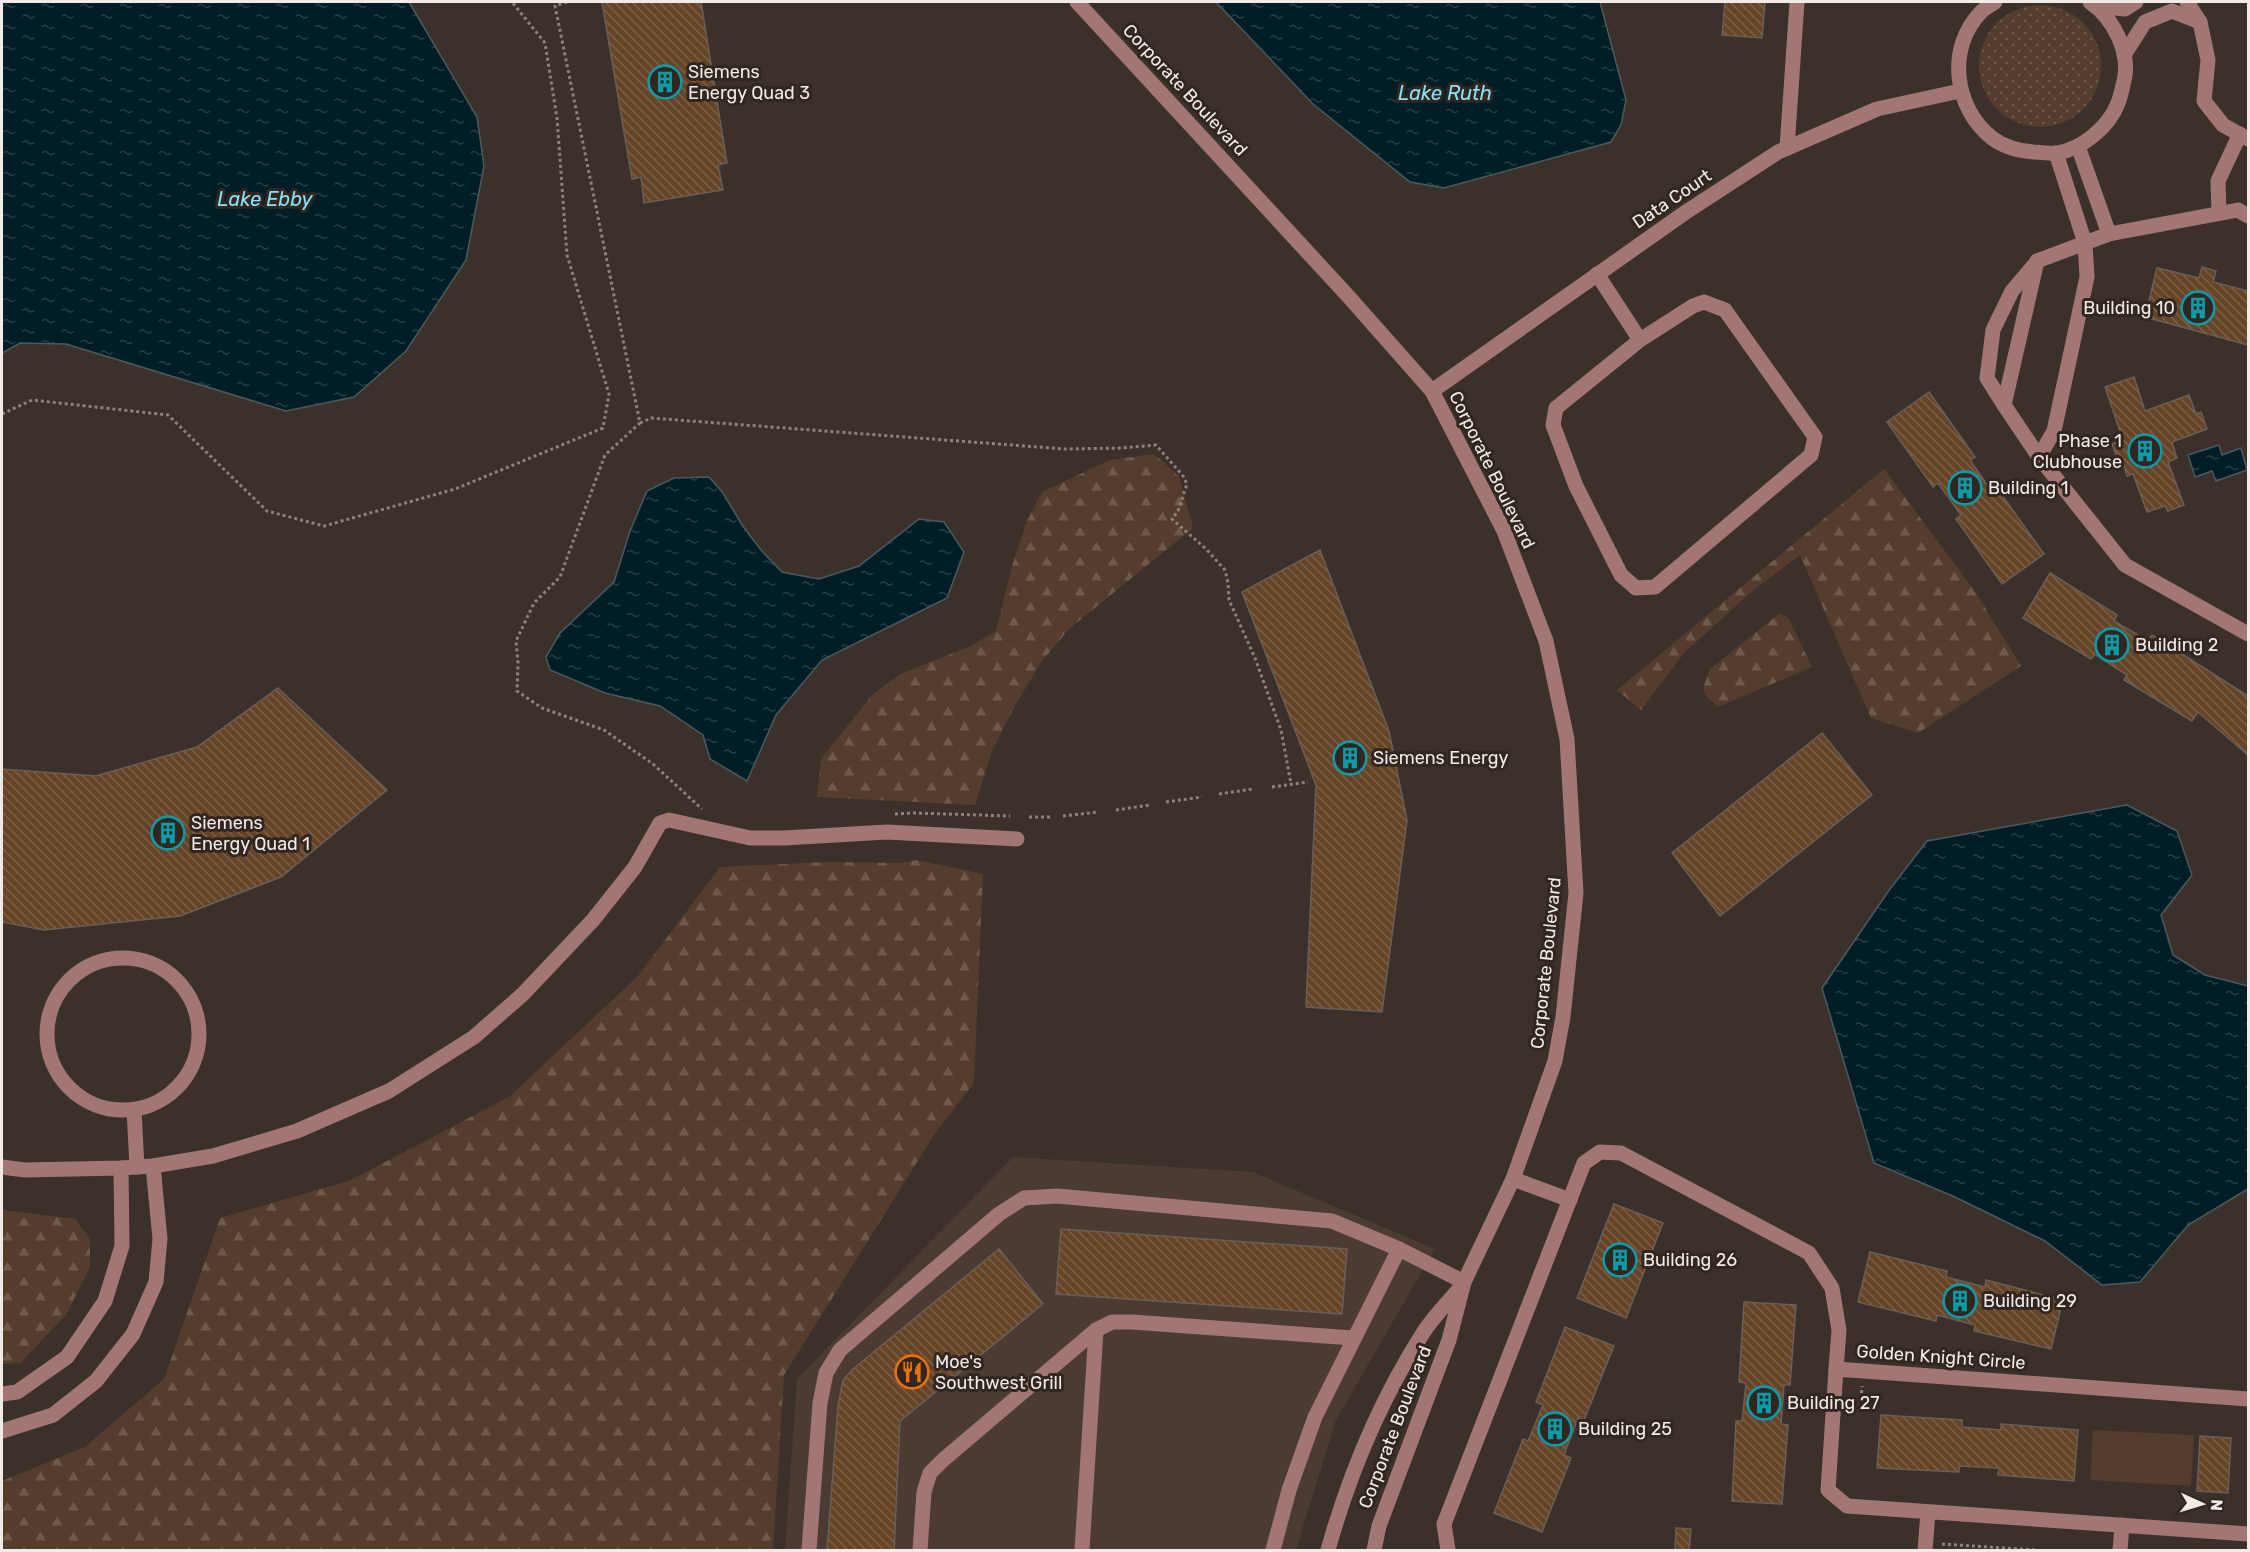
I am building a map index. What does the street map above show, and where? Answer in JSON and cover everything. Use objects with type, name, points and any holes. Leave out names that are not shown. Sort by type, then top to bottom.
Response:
[{"type":"street","name":"Corporate Boulevard","points":[[1077,2],[1348,296],[1432,391],[1504,531],[1546,641],[1567,740],[1576,893],[1563,1017],[1555,1060],[1512,1179],[1464,1282],[1449,1340],[1379,1526],[1374,1551]]},
{"type":"street","points":[[1787,148],[1797,2]]},
{"type":"street","points":[[1995,2],[1980,13],[1965,37],[1958,66],[1960,91],[1972,117],[1992,138],[2019,151],[2056,153],[2078,146],[2102,129],[2118,105],[2125,76],[2124,55],[2121,43],[2108,19],[2093,4]]},
{"type":"street","points":[[2093,4],[2125,9],[2136,2]]},
{"type":"street","points":[[2187,2],[2200,22],[2208,60],[2204,102],[2223,126],[2244,136],[2218,182],[2219,213]]},
{"type":"street","points":[[2124,55],[2145,22],[2172,11],[2200,22]]},
{"type":"street","name":"Data Court","points":[[1432,391],[1686,212],[1787,148],[1877,109],[1960,91]]},
{"type":"street","points":[[2078,146],[2109,234]]},
{"type":"street","points":[[2039,457],[2054,431],[2087,277],[2085,243],[2056,153]]},
{"type":"street","points":[[2070,198],[2093,189]]},
{"type":"street","points":[[2248,216],[2238,210],[2109,234],[2037,261],[2012,291],[1993,330],[1987,378],[2039,457],[2125,566],[2248,634]]},
{"type":"street","points":[[2004,405],[2037,261]]},
{"type":"street","points":[[1597,274],[1640,340]]},
{"type":"street","points":[[1704,302],[1725,310],[1815,437],[1811,455],[1655,587],[1636,588],[1621,575],[1576,486],[1553,425],[1556,408],[1640,340],[1693,306],[1704,302]]},
{"type":"street","points":[[2,1167],[25,1170],[121,1168],[153,1166],[213,1156],[297,1131],[389,1090],[474,1037],[523,994],[593,921],[635,867],[660,823],[669,820],[750,838],[887,832],[1017,839]]},
{"type":"street","points":[[113,958],[136,958],[157,965],[173,976],[186,991],[195,1007],[199,1025],[199,1041],[195,1060],[187,1077],[174,1092],[151,1106],[134,1110],[107,1109],[91,1104],[75,1094],[62,1080],[53,1064],[48,1046],[47,1024],[53,1004],[63,987],[77,973],[94,963],[113,958]]},
{"type":"street","points":[[134,1110],[137,1167]]},
{"type":"street","points":[[1448,1551],[1443,1524],[1584,1163],[1600,1152],[1621,1154],[1809,1253],[1832,1288],[1839,1329],[1836,1369]]},
{"type":"street","points":[[2,1431],[53,1415],[96,1381],[133,1334],[156,1282],[160,1239],[153,1166]]},
{"type":"street","points":[[2,1394],[17,1392],[67,1357],[105,1301],[122,1246],[121,1168]]},
{"type":"street","points":[[1512,1179],[1570,1200]]},
{"type":"street","points":[[809,1551],[819,1403],[826,1373],[840,1350],[999,1214],[1024,1198],[1057,1196],[1332,1221],[1399,1249],[1464,1282]]},
{"type":"street","points":[[1273,1551],[1289,1490],[1315,1417],[1399,1249]]},
{"type":"street","name":"Corporate Boulevard","points":[[1328,1551],[1337,1518],[1371,1428],[1424,1332],[1464,1282]]},
{"type":"street","points":[[920,1551],[924,1492],[930,1473],[1096,1329],[1112,1322],[1132,1322],[1353,1338]]},
{"type":"street","points":[[1082,1551],[1096,1329]]},
{"type":"street","name":"Golden Knight Circle","points":[[2248,1399],[1836,1369],[1828,1490],[1847,1506],[2248,1534]]},
{"type":"street","points":[[1925,1551],[1928,1512]]},
{"type":"street","points":[[2120,1551],[2122,1525]]},
{"type":"path","points":[[2,414],[32,400],[168,415],[267,510],[324,526],[455,489],[603,428],[609,394],[567,255],[557,118],[545,44],[512,2]]},
{"type":"path","points":[[552,2],[555,6],[640,423]]},
{"type":"path","points":[[555,6],[567,2]]},
{"type":"path","points":[[703,810],[653,764],[604,730],[542,708],[517,692],[516,641],[534,603],[560,577],[605,455],[640,423],[651,418],[1065,449],[1156,445],[1183,476],[1187,484],[1178,511],[1172,519],[1206,549],[1225,570],[1229,600],[1255,658],[1281,730],[1291,784]]},
{"type":"path","points":[[1272,787],[1308,782]]},
{"type":"path","points":[[1219,794],[1253,789]]},
{"type":"path","points":[[1166,802],[1202,796]]},
{"type":"path","points":[[1116,810],[1150,805]]},
{"type":"path","points":[[1063,816],[1098,812]]},
{"type":"path","points":[[891,814],[1010,816]]},
{"type":"path","points":[[1029,817],[1051,817]]},
{"type":"path","points":[[1939,1551],[1940,1544],[2036,1551]]},
{"type":"shaded area","points":[[1013,1157],[1253,1172],[1435,1249],[1336,1420],[1296,1550],[785,1550],[797,1379]]},
{"type":"green space","points":[[2040,5],[2063,10],[2083,23],[2096,43],[2101,66],[2096,89],[2083,109],[2063,122],[2040,127],[2017,122],[1997,109],[1984,89],[1979,66],[1984,43],[1997,23],[2017,10]]},
{"type":"green space","points":[[1154,454],[1179,476],[1193,528],[1069,629],[1042,661],[1013,709],[992,751],[975,805],[817,797],[821,759],[873,694],[902,673],[969,647],[996,631],[1012,566],[1027,521],[1042,492],[1110,460]]},
{"type":"green space","points":[[1884,469],[1974,590],[2021,666],[1918,733],[1871,718],[1800,555],[1750,593],[1684,653],[1641,710],[1617,690]]},
{"type":"green space","points":[[1779,614],[1788,617],[1812,667],[1718,707],[1706,696],[1703,688],[1710,669]]},
{"type":"green space","points":[[917,860],[983,874],[974,1083],[934,1135],[784,1375],[773,1550],[2,1550],[2,1481],[85,1447],[164,1379],[220,1218],[349,1181],[509,1097],[638,976],[720,867],[827,862],[900,863]]},
{"type":"green space","points":[[2,1210],[75,1219],[90,1239],[90,1267],[66,1315],[20,1363],[2,1364]]},
{"type":"green space","points":[[2093,1430],[2194,1435],[2191,1486],[2090,1480]]},
{"type":"water","name":"Lake Ebby","points":[[2,2],[409,2],[477,117],[484,166],[466,260],[406,351],[354,397],[286,411],[66,344],[20,343],[2,353]]},
{"type":"water","name":"Lake Ruth","points":[[1216,2],[1600,2],[1626,100],[1621,125],[1611,142],[1444,188],[1410,182],[1313,104]]},
{"type":"water","points":[[2219,445],[2222,455],[2241,448],[2247,470],[2216,481],[2212,471],[2195,477],[2188,455]]},
{"type":"water","points":[[709,477],[723,493],[742,525],[761,550],[782,572],[819,579],[859,566],[919,519],[944,522],[964,552],[947,598],[822,660],[776,715],[747,781],[710,759],[703,735],[660,706],[605,693],[550,670],[546,657],[560,633],[614,582],[630,531],[647,491],[674,478]]},
{"type":"water","points":[[2127,805],[2177,831],[2192,875],[2161,915],[2173,955],[2205,975],[2248,986],[2248,1189],[2188,1225],[2140,1282],[2102,1285],[2045,1241],[1955,1197],[1874,1163],[1822,988],[1890,889],[1927,841]]},
{"type":"building","name":"Siemens Energy Quad 3","points":[[602,2],[701,2],[727,163],[718,165],[723,190],[644,203],[641,177],[632,179]]},
{"type":"building","points":[[1725,2],[1765,2],[1762,38],[1722,35]]},
{"type":"building","name":"Building 10","points":[[2202,267],[2216,271],[2213,282],[2248,291],[2248,345],[2145,317],[2157,268],[2199,278]]},
{"type":"building","name":"Phase 1 Clubhouse","points":[[2134,377],[2145,411],[2189,395],[2196,414],[2201,412],[2207,429],[2172,442],[2177,458],[2168,462],[2184,505],[2168,511],[2165,506],[2147,512],[2133,474],[2127,476],[2122,459],[2118,460],[2112,444],[2123,440],[2105,387]]},
{"type":"building","name":"Building 1","points":[[1929,392],[1975,457],[1970,460],[1992,492],[1997,488],[2044,554],[2002,584],[1956,519],[1961,515],[1938,483],[1933,487],[1887,422]]},
{"type":"building","name":"Siemens Energy","points":[[1320,550],[1389,731],[1407,820],[1382,1012],[1306,1007],[1316,785],[1242,592]]},
{"type":"building","name":"Building 2","points":[[2050,573],[2117,615],[2114,621],[2148,641],[2152,635],[2248,696],[2248,755],[2198,712],[2192,721],[2124,680],[2127,675],[2095,654],[2091,659],[2023,618]]},
{"type":"building","name":"Siemens Energy Quad 1","points":[[278,688],[387,790],[281,877],[180,916],[44,930],[2,922],[2,769],[96,776],[197,747]]},
{"type":"building","points":[[1822,733],[1872,795],[1720,916],[1672,853]]},
{"type":"building","name":"Building 26","points":[[1614,1204],[1663,1223],[1626,1318],[1577,1298]]},
{"type":"building","points":[[1061,1229],[1347,1249],[1342,1314],[1056,1294]]},
{"type":"building","points":[[999,1249],[1043,1304],[900,1421],[894,1551],[827,1551],[838,1406],[843,1380],[853,1369]]},
{"type":"building","name":"Building 29","points":[[1870,1252],[1947,1271],[1946,1277],[1985,1287],[1986,1280],[2063,1300],[2051,1349],[1974,1331],[1975,1325],[1937,1315],[1936,1321],[1858,1302]]},
{"type":"building","name":"Building 27","points":[[1744,1302],[1796,1305],[1790,1385],[1784,1385],[1781,1424],[1788,1425],[1782,1504],[1732,1501],[1736,1421],[1742,1421],[1746,1383],[1739,1382]]},
{"type":"building","name":"Building 25","points":[[1565,1327],[1614,1346],[1584,1420],[1578,1418],[1564,1455],[1571,1458],[1542,1532],[1494,1513],[1523,1439],[1528,1441],[1543,1405],[1536,1402]]},
{"type":"building","points":[[1881,1415],[1962,1420],[1962,1427],[2001,1430],[2001,1424],[2078,1430],[2074,1481],[1998,1475],[1999,1468],[1959,1466],[1959,1472],[1877,1468]]},
{"type":"building","points":[[2200,1436],[2231,1438],[2228,1493],[2197,1491]]},
{"type":"building","points":[[1676,1528],[1691,1529],[1689,1551],[1675,1551]]},
{"type":"place","name":"Siemens Energy Quad 3","points":[[665,82]]},
{"type":"place","name":"Building 10","points":[[2198,308]]},
{"type":"place","name":"Phase 1 Clubhouse","points":[[2145,451]]},
{"type":"place","name":"Building 1","points":[[1965,488]]},
{"type":"place","name":"Building 2","points":[[2112,645]]},
{"type":"place","name":"Siemens Energy","points":[[1350,758]]},
{"type":"place","name":"Siemens Energy Quad 1","points":[[168,833]]},
{"type":"place","name":"Building 26","points":[[1620,1260]]},
{"type":"place","name":"Building 29","points":[[1960,1301]]},
{"type":"place","name":"Moe's Southwest Grill","points":[[912,1372]]},
{"type":"place","name":"Building 27","points":[[1764,1403]]},
{"type":"place","name":"Building 25","points":[[1555,1429]]}]
